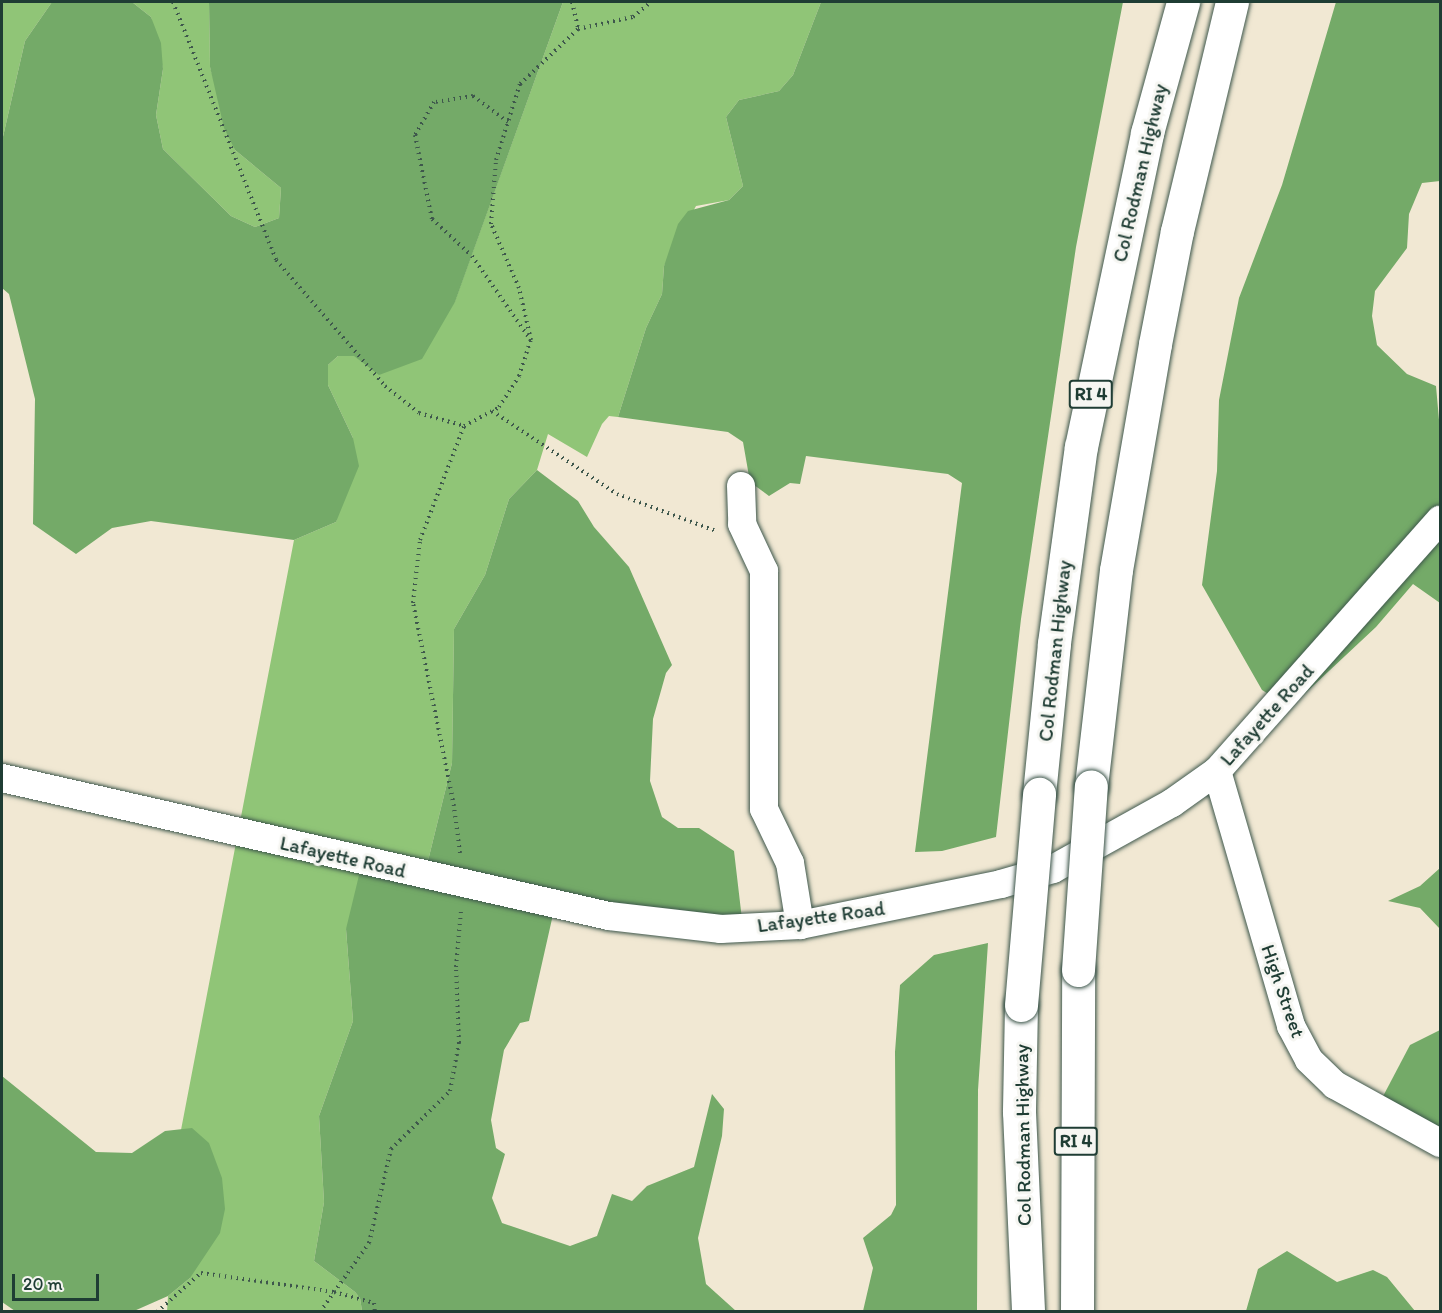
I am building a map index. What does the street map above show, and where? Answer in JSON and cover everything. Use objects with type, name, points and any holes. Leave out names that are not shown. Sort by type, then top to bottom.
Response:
[{"type":"highway","name":"Col Rodman Highway","points":[[1028,1311],[1019,1112],[1021,1005],[1054,643],[1081,447],[1147,133],[1183,2]]},
{"type":"highway","name":"RI 4","points":[[1077,1311],[1078,970],[1091,786],[1116,570],[1177,231],[1232,2]]},
{"type":"street","points":[[741,486],[742,524],[764,571],[764,809],[790,863],[800,925]]},
{"type":"street","name":"Lafayette Road","points":[[2,778],[620,918],[721,929],[800,925],[1001,884],[1053,869],[1172,804],[1217,771],[1440,520]]},
{"type":"street","name":"High Street","points":[[1217,771],[1291,1026],[1309,1060],[1335,1085],[1440,1143]]},
{"type":"path","points":[[173,2],[276,260],[385,386],[419,413],[464,426]]},
{"type":"path","points":[[572,2],[578,29]]},
{"type":"path","points":[[320,1311],[369,1243],[391,1149],[450,1091],[459,1042],[456,967],[463,884],[454,806],[412,603],[420,540],[464,426],[499,407],[519,376],[531,340],[519,288],[491,224],[496,160],[520,84],[578,29],[633,17],[651,2]]},
{"type":"path","points":[[508,122],[473,96],[434,102],[415,135],[432,219],[472,256],[531,340]]},
{"type":"path","points":[[492,411],[617,494],[751,543]]},
{"type":"path","points":[[157,1311],[201,1273],[334,1292],[374,1303],[375,1311]]},
{"type":"green space","points":[[2,2],[52,2],[25,41],[2,141]]},
{"type":"green space","points":[[52,2],[132,2],[151,17],[161,43],[163,69],[156,115],[163,149],[231,216],[255,227],[279,218],[281,188],[235,150],[224,128],[210,67],[209,2],[563,2],[455,302],[422,359],[379,375],[354,356],[338,356],[328,365],[328,385],[353,438],[359,466],[336,522],[294,540],[151,521],[112,528],[76,554],[33,524],[35,399],[9,294],[2,288],[2,141],[25,41]]},
{"type":"green space","points":[[132,2],[209,2],[210,67],[235,150],[281,188],[279,218],[255,227],[231,216],[163,149],[156,115],[163,69],[151,17]]},
{"type":"green space","points":[[563,2],[821,2],[793,75],[779,91],[739,100],[726,117],[743,186],[729,200],[696,206],[664,266],[662,294],[646,328],[618,417],[609,416],[602,424],[587,457],[548,434],[537,470],[509,499],[485,575],[454,629],[452,763],[426,869],[346,929],[353,1021],[319,1116],[324,1202],[314,1261],[355,1292],[360,1298],[362,1311],[167,1312],[168,1296],[190,1278],[192,1129],[181,1130],[294,540],[336,522],[353,438],[328,385],[328,365],[338,356],[354,356],[450,309],[455,301]]},
{"type":"green space","points":[[821,2],[1123,2],[1076,247],[1021,619],[996,837],[942,851],[915,852],[962,483],[948,474],[806,456],[800,484],[790,483],[769,496],[750,482],[743,442],[728,432],[618,417],[646,328],[662,294],[664,266],[678,224],[688,211],[729,200],[743,186],[726,117],[739,100],[779,91],[793,75]]},
{"type":"green space","points":[[1336,2],[1440,2],[1440,181],[1422,183],[1409,214],[1407,248],[1375,291],[1372,316],[1377,345],[1407,374],[1436,386],[1440,431],[1440,603],[1413,584],[1376,627],[1299,699],[1283,703],[1262,690],[1202,585],[1217,471],[1219,400],[1239,298],[1282,185]]},
{"type":"green space","points":[[537,470],[578,501],[594,527],[629,567],[672,665],[666,673],[653,719],[650,781],[662,817],[678,828],[699,828],[734,851],[743,928],[554,910],[529,1021],[520,1023],[504,1050],[491,1120],[496,1148],[505,1154],[492,1198],[502,1223],[570,1246],[597,1236],[612,1194],[632,1201],[647,1186],[694,1167],[712,1094],[724,1109],[722,1136],[698,1238],[706,1284],[736,1311],[362,1311],[360,1298],[355,1292],[314,1261],[324,1202],[319,1116],[353,1021],[346,929],[361,867],[426,869],[452,763],[454,629],[485,575],[509,499]]},
{"type":"green space","points":[[1440,868],[1440,929],[1420,908],[1388,901],[1420,886]]},
{"type":"green space","points":[[988,943],[978,1090],[977,1311],[863,1311],[873,1268],[863,1238],[891,1215],[896,1205],[895,1052],[900,985],[934,955]]},
{"type":"green space","points":[[1440,1030],[1440,1124],[1435,1135],[1380,1102],[1410,1045]]},
{"type":"green space","points":[[2,1076],[96,1152],[132,1153],[165,1131],[192,1128],[209,1143],[222,1178],[225,1209],[220,1233],[190,1278],[168,1296],[134,1311],[15,1311],[2,1302]]},
{"type":"green space","points":[[1287,1251],[1337,1282],[1373,1270],[1387,1277],[1415,1311],[1246,1311],[1258,1269]]}]
